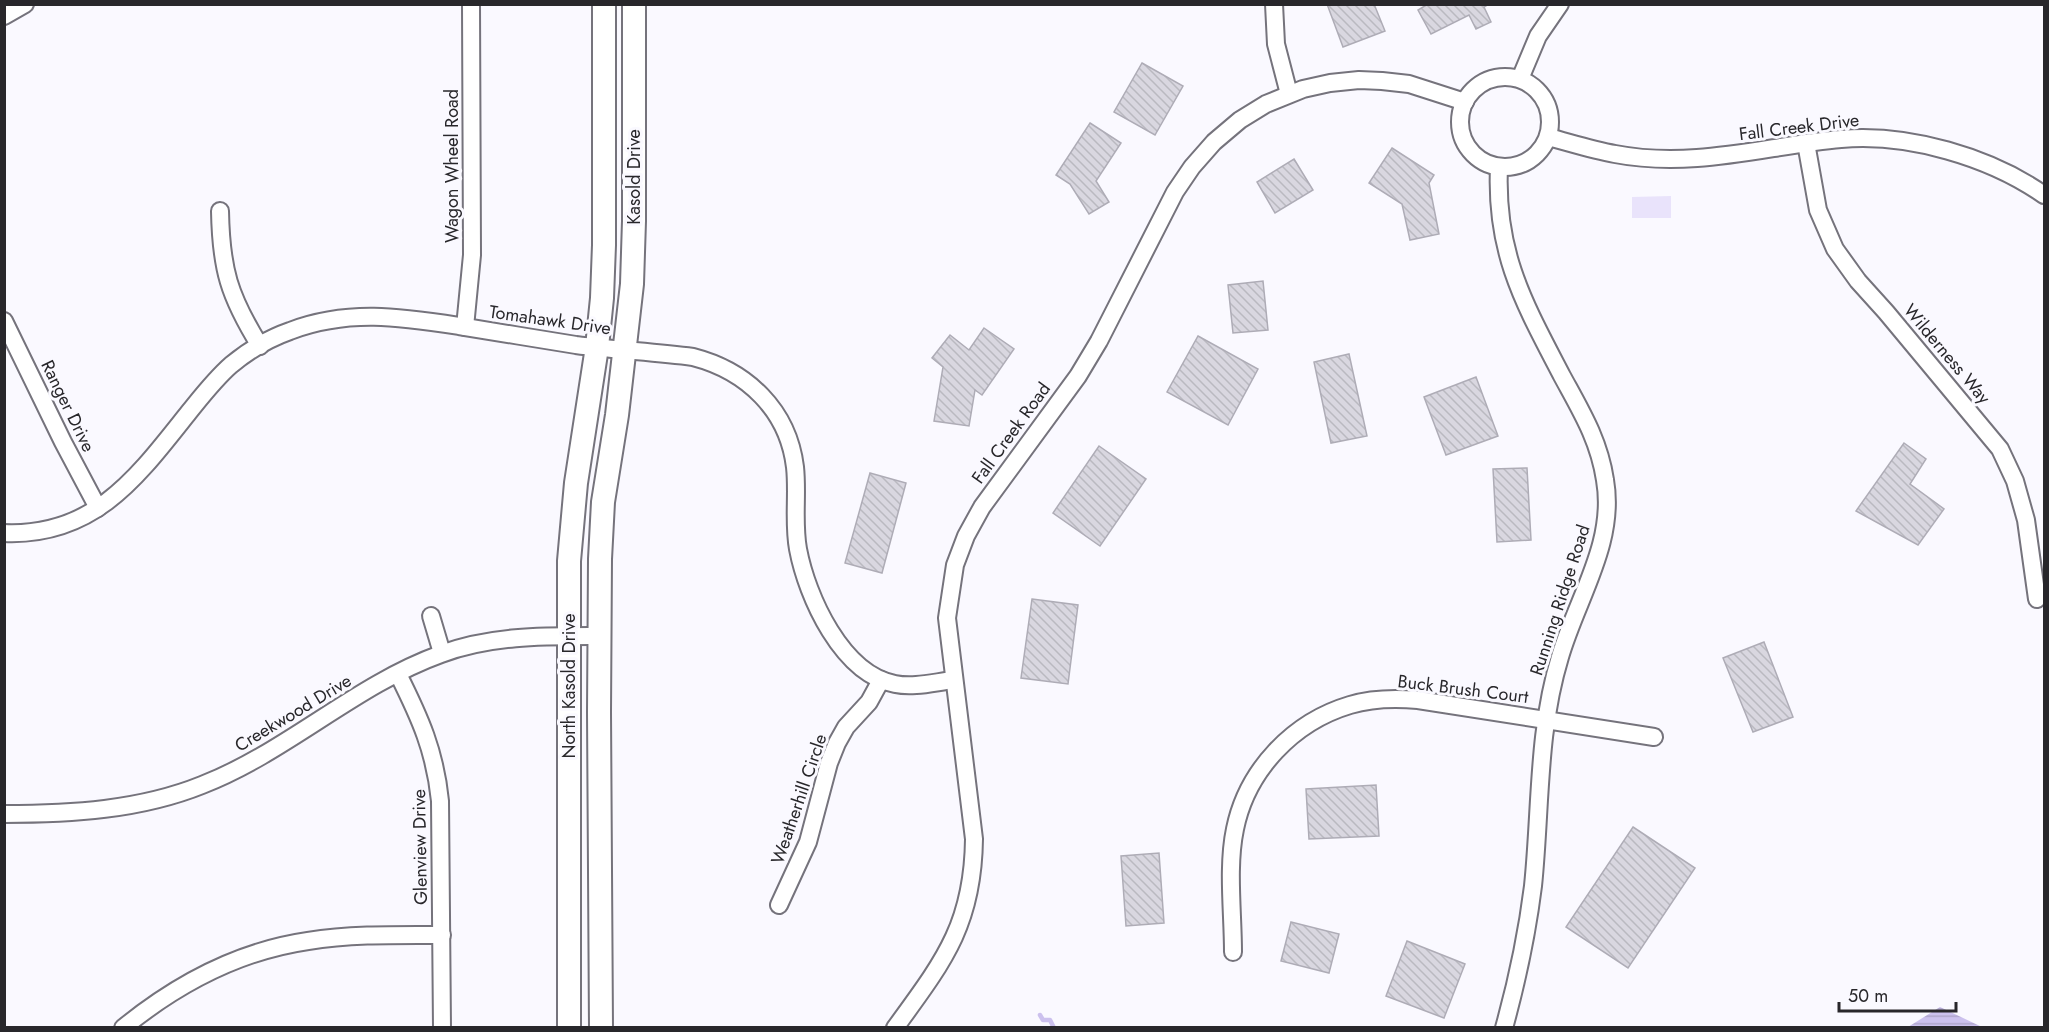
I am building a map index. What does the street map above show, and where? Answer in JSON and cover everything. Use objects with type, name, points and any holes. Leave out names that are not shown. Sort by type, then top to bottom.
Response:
[{"type":"main road","name":"Kasold Drive","points":[[597,347],[604,245],[604,4]]},
{"type":"main road","name":"Kasold Drive","points":[[625,349],[634,242],[634,4]]},
{"type":"main road","name":"North Kasold Drive","points":[[569,1028],[571,527],[597,347]]},
{"type":"main road","name":"North Kasold Drive","points":[[601,1028],[599,636],[603,502],[625,349]]},
{"type":"street","points":[[4,16],[25,4]]},
{"type":"street","name":"Wagon Wheel Road","points":[[465,327],[472,255],[471,4]]},
{"type":"street","points":[[1274,4],[1276,44],[1289,94]]},
{"type":"street","points":[[1520,79],[1538,36],[1560,4]]},
{"type":"street","points":[[1507,76],[1520,79],[1533,85],[1543,96],[1549,109],[1551,123],[1548,137],[1541,151],[1529,161],[1514,167],[1499,167],[1485,163],[1473,154],[1465,143],[1460,129],[1460,115],[1464,102],[1472,91],[1488,80],[1507,76]]},
{"type":"street","name":"Fall Creek Road","points":[[895,1028],[948,950],[962,922],[972,877],[974,839],[947,618],[955,565],[966,536],[981,507],[1078,376],[1099,341],[1175,192],[1192,167],[1214,142],[1240,120],[1266,104],[1289,94],[1330,83],[1359,80],[1409,84],[1464,102]]},
{"type":"street","name":"Fall Creek Drive","points":[[1548,137],[1616,155],[1661,158],[1731,155],[1843,139],[1879,139],[1924,145],[1969,157],[2025,182],[2044,195]]},
{"type":"street","name":"Wilderness Way","points":[[1806,143],[1818,210],[1835,249],[1858,281],[2000,449],[2015,481],[2026,520],[2037,599]]},
{"type":"street","name":"Running Ridge Road","points":[[1499,167],[1501,228],[1508,257],[1518,288],[1532,318],[1593,432],[1601,457],[1607,504],[1605,530],[1599,556],[1560,658],[1546,720],[1541,757],[1533,885],[1526,934],[1504,1028]]},
{"type":"street","points":[[220,210],[220,240],[231,291],[242,317],[260,346]]},
{"type":"street","name":"Tomahawk Drive","points":[[4,533],[49,529],[81,518],[120,493],[144,469],[213,383],[232,365],[288,331],[343,317],[369,315],[597,347],[693,357],[710,361],[732,371],[753,386],[782,424],[795,468],[795,522],[798,550],[807,583],[834,637],[864,671],[880,680],[905,685],[954,680]]},
{"type":"street","name":"Ranger Drive","points":[[4,321],[98,508]]},
{"type":"street","points":[[431,616],[442,653]]},
{"type":"street","name":"Creekwood Drive","points":[[4,814],[139,805],[181,793],[237,770],[398,674],[442,653],[516,638],[599,636]]},
{"type":"street","name":"Glenview Drive","points":[[398,674],[423,725],[438,775],[442,1028]]},
{"type":"street","name":"Weatherhill Circle","points":[[779,905],[808,842],[829,763],[837,743],[846,727],[868,702],[880,680]]},
{"type":"street","name":"Buck Brush Court","points":[[1233,952],[1232,851],[1242,804],[1264,764],[1283,743],[1323,715],[1350,705],[1395,698],[1654,737]]},
{"type":"street","points":[[123,1028],[147,1008],[206,973],[271,948],[308,940],[352,936],[442,935]]},
{"type":"shaded area","points":[[1671,196],[1671,218],[1632,218],[1632,197]]},
{"type":"shaded area","points":[[1940,1007],[1982,1027],[1908,1027]]},
{"type":"building","points":[[1327,4],[1374,4],[1385,31],[1343,47]]},
{"type":"building","points":[[1428,4],[1489,4],[1484,7],[1491,22],[1476,29],[1469,15],[1431,34],[1418,10]]},
{"type":"building","points":[[1142,63],[1183,86],[1155,135],[1114,112]]},
{"type":"building","points":[[1090,123],[1121,143],[1096,181],[1109,202],[1089,214],[1070,184],[1056,175]]},
{"type":"building","points":[[1392,148],[1434,175],[1429,183],[1439,234],[1410,240],[1402,204],[1369,183]]},
{"type":"building","points":[[1294,159],[1313,190],[1275,213],[1257,182]]},
{"type":"building","points":[[1263,281],[1268,330],[1233,333],[1228,285]]},
{"type":"building","points":[[984,328],[1014,349],[982,395],[975,390],[969,426],[934,421],[943,367],[932,358],[950,335],[969,350]]},
{"type":"building","points":[[1198,336],[1258,369],[1228,425],[1167,392]]},
{"type":"building","points":[[1349,354],[1367,436],[1331,443],[1314,362]]},
{"type":"building","points":[[1476,377],[1498,436],[1446,455],[1424,397]]},
{"type":"building","points":[[1904,443],[1926,459],[1910,484],[1944,509],[1918,545],[1856,511]]},
{"type":"building","points":[[1099,446],[1146,479],[1100,546],[1053,513]]},
{"type":"building","points":[[1527,468],[1531,540],[1497,542],[1493,469]]},
{"type":"building","points":[[870,473],[906,483],[882,573],[845,563]]},
{"type":"building","points":[[1032,599],[1078,605],[1068,684],[1021,678]]},
{"type":"building","points":[[1764,642],[1793,717],[1753,732],[1723,658]]},
{"type":"building","points":[[1376,785],[1379,836],[1309,839],[1306,789]]},
{"type":"building","points":[[1633,827],[1695,868],[1628,968],[1566,927]]},
{"type":"building","points":[[1159,853],[1164,923],[1126,926],[1121,856]]},
{"type":"building","points":[[1291,922],[1339,934],[1329,973],[1281,961]]},
{"type":"building","points":[[1407,941],[1465,964],[1444,1018],[1386,996]]},
{"type":"waterway","points":[[1040,1015],[1043,1020],[1050,1020],[1054,1028]]}]
